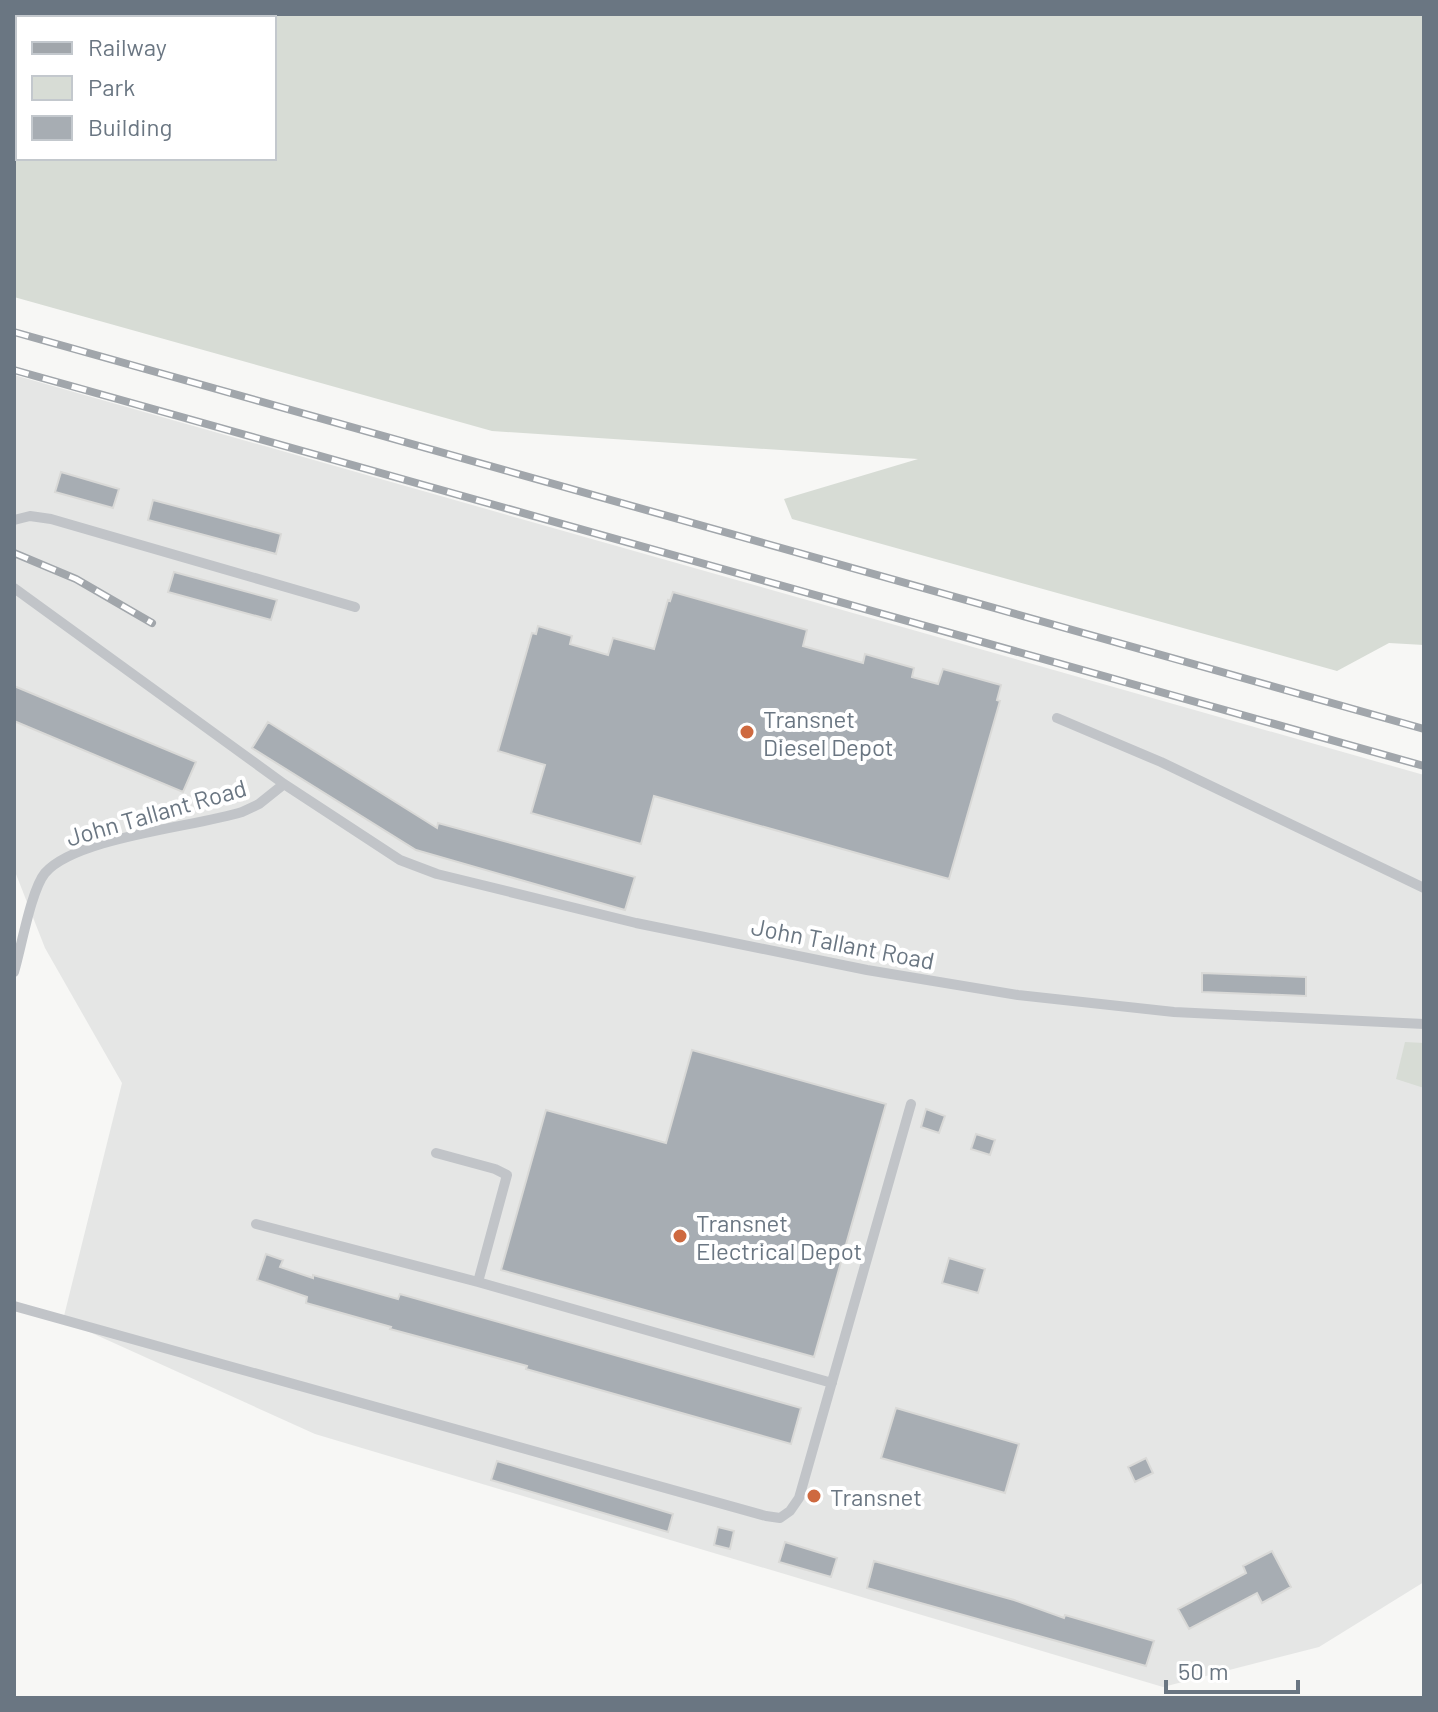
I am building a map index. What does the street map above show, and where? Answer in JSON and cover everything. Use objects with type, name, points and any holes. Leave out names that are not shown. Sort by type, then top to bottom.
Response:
[{"type":"lane","points":[[14,520],[30,516],[51,519],[355,607]]},
{"type":"lane","name":"John Tallant Road","points":[[14,588],[284,784],[400,860],[417,867],[636,923],[867,970],[1018,995],[1174,1012],[1424,1024]]},
{"type":"lane","points":[[1057,718],[1161,762],[1424,888]]},
{"type":"lane","name":"John Tallant Road","points":[[14,972],[37,889],[44,874],[61,861],[115,841],[242,812],[259,804],[284,784]]},
{"type":"lane","points":[[14,1306],[780,1518],[790,1511],[799,1498],[911,1104]]},
{"type":"lane","points":[[436,1153],[507,1175],[478,1282]]},
{"type":"lane","points":[[256,1224],[478,1282],[832,1383]]},
{"type":"shaded area","points":[[14,375],[1424,775],[1424,1582],[1319,1647],[1163,1687],[315,1434],[63,1320],[122,1083],[45,948],[14,869]]},
{"type":"green space","points":[[14,14],[1424,14],[1424,645],[1389,643],[1337,671],[792,519],[784,499],[918,459],[492,431],[14,297]]},
{"type":"green space","points":[[1405,1042],[1424,1043],[1424,1088],[1396,1079]]},
{"type":"building","points":[[61,472],[119,489],[113,508],[55,492]]},
{"type":"building","points":[[153,500],[281,534],[276,554],[148,520]]},
{"type":"building","points":[[174,572],[277,600],[271,620],[168,592]]},
{"type":"building","name":"Transnet Diesel Depot","points":[[673,592],[807,630],[803,646],[863,663],[865,654],[914,668],[912,677],[938,684],[943,669],[1001,685],[997,700],[1000,701],[949,879],[654,796],[641,844],[531,813],[545,765],[498,751],[532,633],[536,634],[538,626],[572,636],[570,644],[608,655],[613,638],[654,649]]},
{"type":"building","points":[[14,686],[196,762],[183,792],[14,721]]},
{"type":"building","points":[[268,722],[437,828],[438,823],[635,877],[625,910],[416,850],[252,748]]},
{"type":"building","points":[[1202,973],[1306,977],[1306,996],[1202,992]]},
{"type":"building","name":"Transnet Electrical Depot","points":[[692,1050],[886,1104],[814,1357],[501,1270],[546,1110],[666,1143]]},
{"type":"building","points":[[926,1109],[945,1116],[939,1133],[921,1127]]},
{"type":"building","points":[[976,1134],[995,1140],[990,1155],[971,1149]]},
{"type":"building","points":[[266,1254],[283,1260],[280,1267],[313,1278],[313,1275],[398,1299],[400,1294],[801,1408],[791,1444],[306,1303],[307,1297],[257,1280]]},
{"type":"building","points":[[949,1258],[985,1269],[978,1293],[942,1283]]},
{"type":"building","points":[[896,1408],[1019,1444],[1005,1493],[881,1458]]},
{"type":"building","points":[[1146,1458],[1153,1473],[1135,1482],[1128,1467]]},
{"type":"building","points":[[497,1461],[673,1514],[668,1532],[491,1480]]},
{"type":"building","points":[[718,1527],[734,1531],[730,1549],[714,1545]]},
{"type":"building","points":[[785,1542],[837,1558],[831,1577],[779,1562]]},
{"type":"building","points":[[1272,1551],[1291,1587],[1262,1603],[1257,1593],[1189,1629],[1178,1609],[1246,1573],[1243,1566]]},
{"type":"building","points":[[874,1561],[1014,1600],[1064,1618],[1065,1615],[1154,1641],[1146,1666],[867,1588]]},
{"type":"railway","points":[[14,332],[1424,729]]},
{"type":"railway","points":[[14,370],[1424,766]]},
{"type":"railway","points":[[14,553],[76,579],[152,623]]},
{"type":"place","name":"Transnet Diesel Depot","points":[[747,732]]},
{"type":"place","name":"Transnet Electrical Depot","points":[[680,1236]]},
{"type":"place","name":"Transnet","points":[[814,1496]]}]
